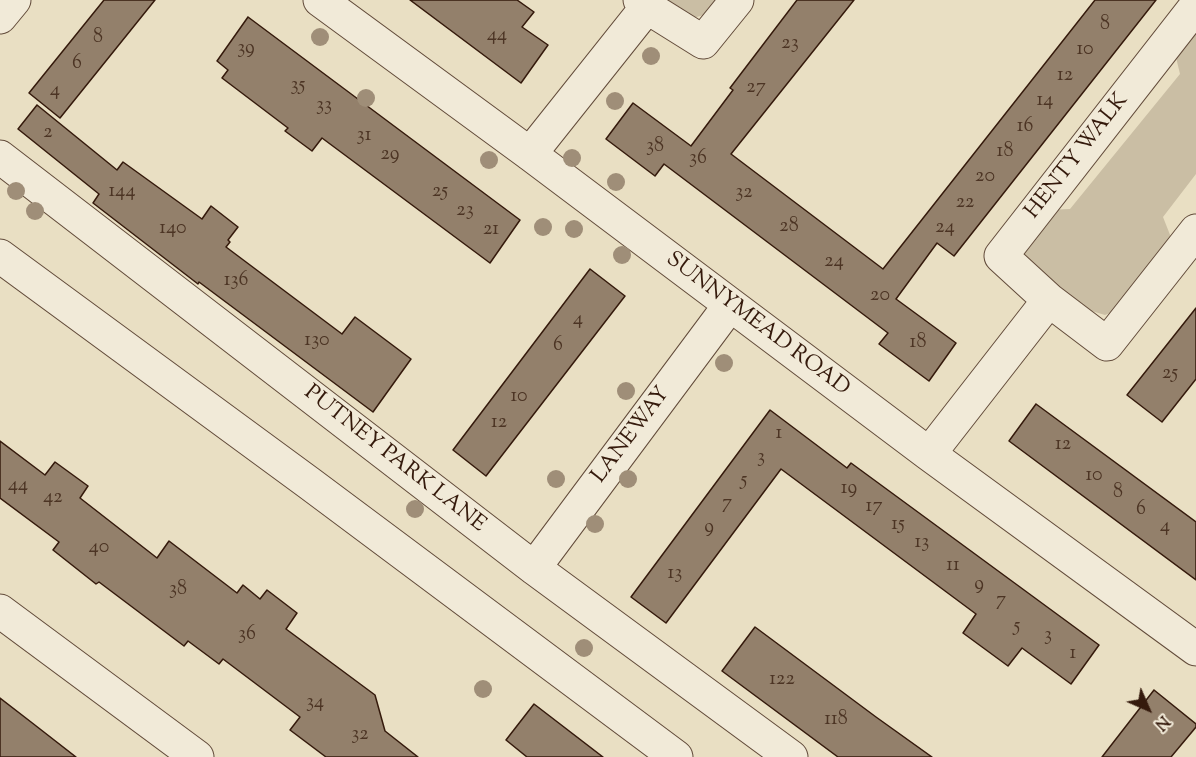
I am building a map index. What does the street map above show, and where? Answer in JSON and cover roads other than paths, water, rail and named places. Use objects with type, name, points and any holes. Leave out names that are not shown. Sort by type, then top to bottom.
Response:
[{"type":"street","points":[[0,17],[14,0]]},
{"type":"street","name":"SUNNYMEAD ROAD","points":[[320,0],[530,154],[929,454],[1196,649]]},
{"type":"street","points":[[530,154],[644,4],[703,42],[737,0]]},
{"type":"street","name":"HENTY WALK","points":[[1196,6],[1001,256],[1049,300],[1107,344],[1196,231]]},
{"type":"street","name":"PUTNEY PARK LANE","points":[[0,157],[534,568],[791,757]]},
{"type":"street","points":[[0,256],[281,462],[676,757]]},
{"type":"street","points":[[929,454],[1049,300]]},
{"type":"street","name":"LANEWAY","points":[[534,568],[730,305]]},
{"type":"street","points":[[4,621],[197,757]]}]
